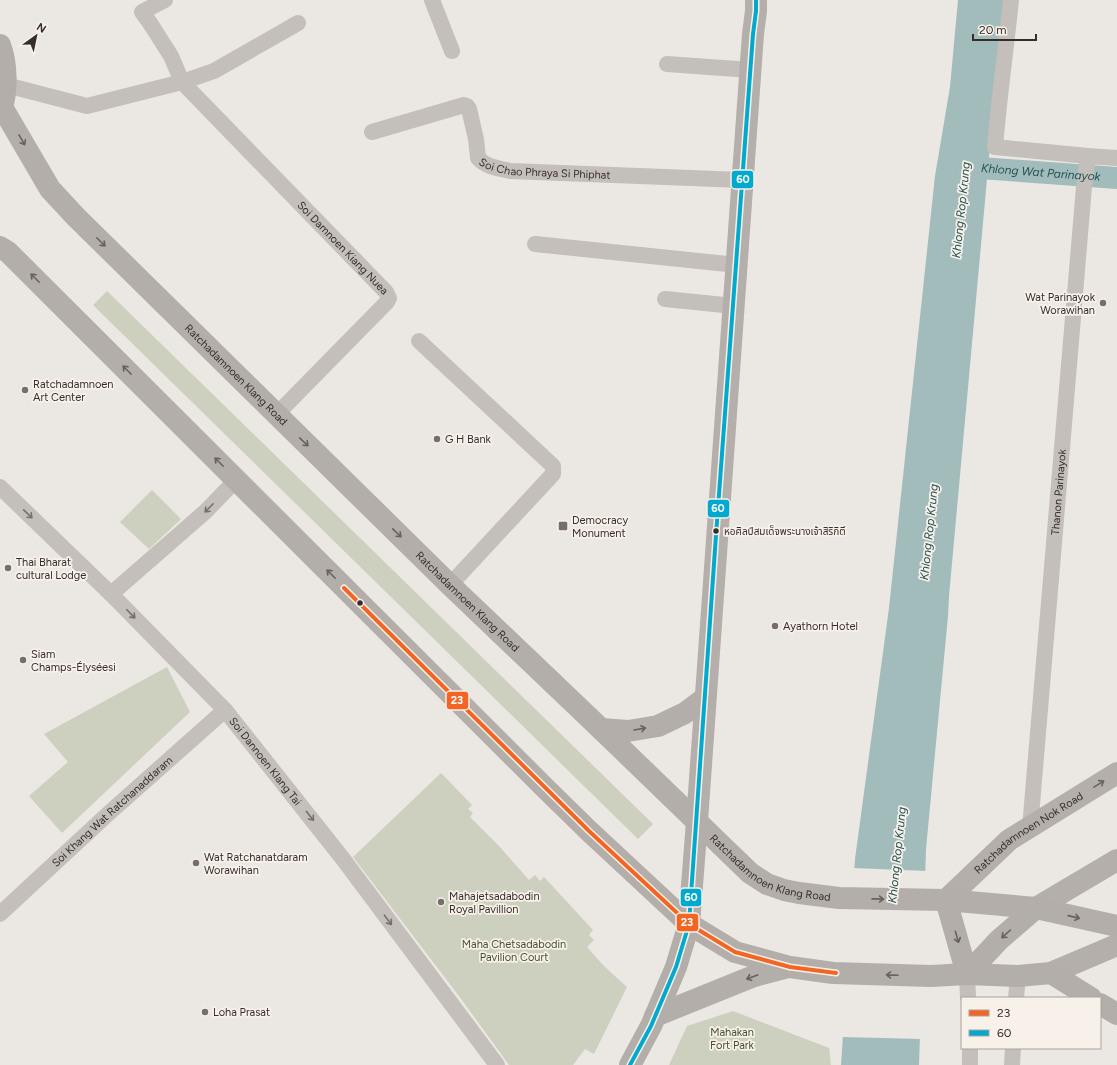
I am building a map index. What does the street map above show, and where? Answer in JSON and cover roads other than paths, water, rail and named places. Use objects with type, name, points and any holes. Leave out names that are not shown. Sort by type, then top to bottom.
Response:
[{"type":"main road","points":[[630,1065],[651,1026],[676,967],[689,924],[756,0]]},
{"type":"main road","points":[[0,45],[3,54],[6,85],[1,110]]},
{"type":"main road","name":"Ratchadamnoen Klang Road","points":[[1,110],[50,189],[82,223],[450,585],[601,728],[750,873],[767,884],[799,893],[838,898],[941,900],[1036,908],[1117,926]]},
{"type":"main road","points":[[0,247],[8,252],[589,831],[689,924],[735,952],[790,967],[833,973],[931,976],[967,974],[1018,976],[1051,973],[1117,945]]},
{"type":"main road","points":[[601,728],[628,731],[658,726],[685,713],[705,698]]},
{"type":"main road","name":"Ratchadamnoen Nok Road","points":[[941,900],[1009,840],[1117,773]]},
{"type":"main road","points":[[967,974],[999,940],[1036,908],[1117,860]]},
{"type":"main road","points":[[941,900],[967,974]]},
{"type":"main road","points":[[655,1016],[754,976],[790,967]]},
{"type":"main road","points":[[1051,973],[1089,997]]},
{"type":"main road","points":[[1101,1005],[1117,1014]]},
{"type":"street","points":[[165,0],[142,12],[171,56],[182,82]]},
{"type":"street","points":[[432,0],[452,51]]},
{"type":"street","points":[[1012,0],[1001,83],[995,147],[1087,162],[1117,158]]},
{"type":"street","points":[[6,85],[87,106],[182,82],[214,71],[298,23]]},
{"type":"street","points":[[667,64],[751,70]]},
{"type":"street","name":"Soi Damnoen Kiang Nuea","points":[[182,82],[386,292],[389,298],[387,302],[276,415]]},
{"type":"street","name":"Soi Chao Phraya Si Phiphat","points":[[372,132],[464,105],[467,106],[469,110],[476,139],[478,158],[486,165],[493,167],[510,171],[742,180]]},
{"type":"street","name":"Thanon Parinayok","points":[[1030,828],[1087,162]]},
{"type":"street","points":[[536,244],[737,265]]},
{"type":"street","points":[[665,299],[734,306]]},
{"type":"street","points":[[419,341],[551,463],[554,469],[553,474],[450,585]]},
{"type":"street","points":[[111,594],[205,512],[236,480]]},
{"type":"street","name":"Soi Dannoen Klang Tai","points":[[0,487],[111,594],[226,710],[343,859],[497,1065]]},
{"type":"street","name":"Soi Khang Wat Ratchanaddaram","points":[[0,914],[109,813],[226,710]]},
{"type":"street","points":[[967,974],[968,997]]},
{"type":"street","points":[[1016,997],[1018,976]]},
{"type":"street","points":[[970,1049],[970,1065]]},
{"type":"street","points":[[1012,1065],[1013,1049]]},
{"type":"water","name":"Khlong Rop Krung","points":[[958,0],[1008,0],[989,157],[926,849],[919,1065],[841,1065],[855,859],[889,608],[935,176],[950,87]]},
{"type":"waterway","name":"Khlong Wat Parinayok","points":[[966,167],[1117,178]]},
{"type":"place","name":"Wat Parinayok Worawihan","points":[[1103,303]]},
{"type":"place","name":"Ratchadamnoen Art Center","points":[[25,390]]},
{"type":"place","name":"G H Bank","points":[[437,439]]},
{"type":"place","name":"Democracy Monument","points":[[563,526]]},
{"type":"place","name":"หอศิลป์สมเด็จพระนางเจ้าสิริกิติ์","points":[[716,531]]},
{"type":"place","name":"Thai Bharat cultural Lodge","points":[[8,568]]},
{"type":"place","name":"Ayathorn Hotel","points":[[775,626]]},
{"type":"place","name":"Siam Champs-Élyséesi","points":[[23,660]]},
{"type":"place","name":"Wat Ratchanatdaram Worawihan","points":[[196,863]]},
{"type":"place","name":"Mahajetsadabodin Royal Pavillion","points":[[441,902]]},
{"type":"place","name":"Loha Prasat","points":[[205,1012]]},
{"type":"park label","name":"Maha Chetsadabodin Pavilion Court","points":[[514,950]]},
{"type":"park label","name":"Mahakan Fort Park","points":[[732,1038]]}]
